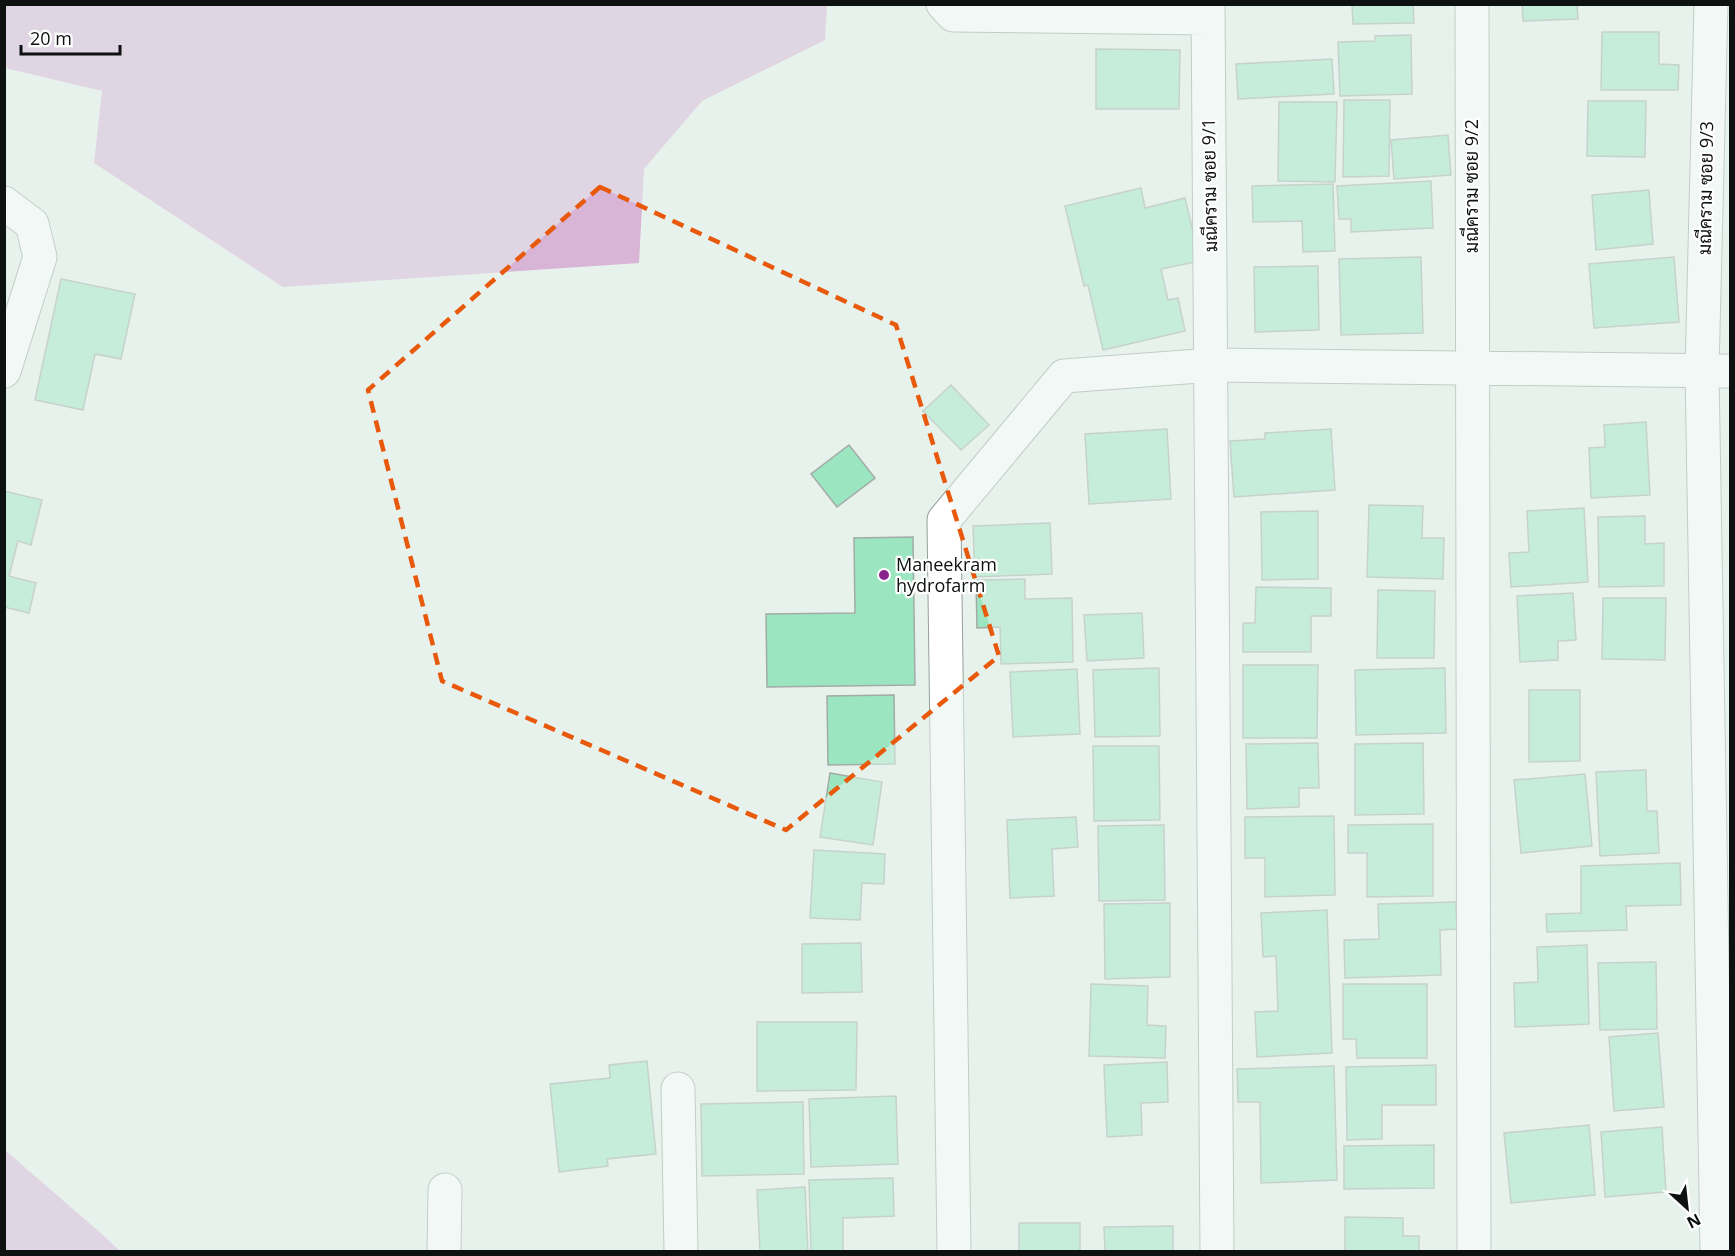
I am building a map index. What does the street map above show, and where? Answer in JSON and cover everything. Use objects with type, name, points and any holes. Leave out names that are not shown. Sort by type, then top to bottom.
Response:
[{"type":"street","name":"มณีคราม ซอย 9/2","points":[[1472,4],[1474,1251]]},
{"type":"street","name":"มณีคราม ซอย 9/3","points":[[1710,4],[1716,371],[1717,1251]]},
{"type":"street","points":[[950,8],[1208,11]]},
{"type":"street","name":"มณีคราม ซอย 9/1","points":[[1208,11],[1217,1251]]},
{"type":"street","points":[[4,371],[40,257],[32,224],[6,203]]},
{"type":"street","points":[[954,1251],[944,520],[1064,376],[1212,364],[1716,371]]},
{"type":"street","points":[[678,1089],[681,1251]]},
{"type":"street","points":[[444,1251],[445,1190]]},
{"type":"highlighted area","points":[[600,187],[896,325],[999,656],[786,830],[442,681],[368,390]]},
{"type":"shaded area","points":[[5,4],[827,5],[825,40],[702,101],[644,169],[639,263],[283,287],[94,163],[102,91],[5,68]]},
{"type":"shaded area","points":[[5,1150],[104,1236],[120,1251],[5,1251]]},
{"type":"building","points":[[1352,4],[1413,4],[1414,23],[1353,24]]},
{"type":"building","points":[[1522,4],[1577,4],[1578,19],[1523,21]]},
{"type":"building","points":[[1602,32],[1659,32],[1659,64],[1679,65],[1678,90],[1601,90]]},
{"type":"building","points":[[1411,35],[1412,94],[1340,96],[1338,42],[1375,41],[1375,36]]},
{"type":"building","points":[[1096,49],[1180,50],[1179,109],[1096,109]]},
{"type":"building","points":[[1332,59],[1334,94],[1238,99],[1236,64]]},
{"type":"building","points":[[1344,100],[1390,100],[1389,176],[1343,177]]},
{"type":"building","points":[[1588,101],[1646,101],[1645,157],[1587,156]]},
{"type":"building","points":[[1279,102],[1337,102],[1335,182],[1278,181]]},
{"type":"building","points":[[1448,135],[1451,175],[1394,179],[1391,140]]},
{"type":"building","points":[[1431,181],[1433,228],[1351,232],[1351,219],[1339,219],[1337,186]]},
{"type":"building","points":[[1333,184],[1335,251],[1303,252],[1302,221],[1253,222],[1252,186]]},
{"type":"building","points":[[1141,188],[1145,208],[1185,198],[1200,261],[1161,269],[1168,300],[1178,298],[1185,331],[1103,350],[1088,285],[1084,286],[1065,206]]},
{"type":"building","points":[[1649,190],[1653,244],[1596,250],[1592,195]]},
{"type":"building","points":[[1421,257],[1423,333],[1341,335],[1339,259]]},
{"type":"building","points":[[1674,257],[1679,322],[1594,328],[1589,264]]},
{"type":"building","points":[[1318,266],[1319,330],[1255,332],[1254,267]]},
{"type":"building","points":[[61,279],[135,294],[121,359],[95,354],[83,410],[35,400]]},
{"type":"building","points":[[951,385],[989,425],[961,450],[923,411]]},
{"type":"building","points":[[1646,422],[1650,495],[1591,498],[1589,448],[1605,447],[1604,425]]},
{"type":"building","points":[[1167,429],[1171,499],[1089,504],[1085,434]]},
{"type":"building","points":[[1331,429],[1335,490],[1234,497],[1230,441],[1265,439],[1265,433]]},
{"type":"building","points":[[849,445],[875,478],[837,507],[811,474]]},
{"type":"building","points":[[4,491],[42,500],[31,545],[18,541],[9,576],[36,583],[29,613],[4,607]]},
{"type":"building","points":[[1369,505],[1423,506],[1422,538],[1444,538],[1443,579],[1367,577]]},
{"type":"building","points":[[1584,508],[1588,582],[1511,587],[1509,553],[1529,552],[1527,511]]},
{"type":"building","points":[[1318,511],[1318,579],[1262,580],[1261,512]]},
{"type":"building","points":[[1645,516],[1645,544],[1664,543],[1664,586],[1599,587],[1598,517]]},
{"type":"building","points":[[1050,523],[1052,574],[975,577],[973,526]]},
{"type":"building","name":"Maneekram hydrofarm","points":[[913,537],[915,685],[767,687],[766,614],[855,613],[854,538]]},
{"type":"building","points":[[1025,579],[1025,599],[1072,598],[1073,662],[1001,664],[1000,627],[977,628],[976,580]]},
{"type":"building","points":[[1256,587],[1331,588],[1331,616],[1311,616],[1311,652],[1243,652],[1243,623],[1255,623]]},
{"type":"building","points":[[1378,590],[1435,591],[1434,658],[1377,658]]},
{"type":"building","points":[[1573,593],[1576,640],[1558,641],[1558,660],[1520,662],[1517,596]]},
{"type":"building","points":[[1603,598],[1666,598],[1665,660],[1602,659]]},
{"type":"building","points":[[1142,613],[1144,658],[1087,661],[1084,615]]},
{"type":"building","points":[[1243,665],[1318,665],[1317,738],[1243,738]]},
{"type":"building","points":[[1159,668],[1160,736],[1095,737],[1093,670]]},
{"type":"building","points":[[1445,668],[1446,733],[1356,735],[1355,670]]},
{"type":"building","points":[[1077,669],[1080,734],[1013,737],[1010,672]]},
{"type":"building","points":[[1529,690],[1580,690],[1580,761],[1529,762]]},
{"type":"building","points":[[894,695],[895,764],[828,765],[827,696]]},
{"type":"building","points":[[1318,743],[1319,788],[1299,788],[1299,807],[1247,809],[1246,744]]},
{"type":"building","points":[[1423,743],[1424,814],[1355,815],[1355,744]]},
{"type":"building","points":[[1093,746],[1159,746],[1160,820],[1094,821]]},
{"type":"building","points":[[1646,770],[1647,811],[1657,811],[1659,853],[1600,856],[1596,772]]},
{"type":"building","points":[[830,773],[882,782],[873,845],[820,837]]},
{"type":"building","points":[[1585,774],[1592,846],[1521,853],[1514,780]]},
{"type":"building","points":[[1334,816],[1335,895],[1265,897],[1265,858],[1245,858],[1245,817]]},
{"type":"building","points":[[1076,817],[1078,847],[1052,849],[1054,896],[1010,898],[1007,820]]},
{"type":"building","points":[[1433,824],[1433,896],[1367,897],[1367,853],[1348,853],[1348,825]]},
{"type":"building","points":[[1164,825],[1165,900],[1099,901],[1098,826]]},
{"type":"building","points":[[814,850],[885,854],[884,884],[862,883],[860,920],[810,918]]},
{"type":"building","points":[[1680,863],[1681,905],[1626,906],[1627,930],[1547,932],[1546,914],[1581,913],[1581,866]]},
{"type":"building","points":[[1456,902],[1457,929],[1440,930],[1441,975],[1345,978],[1344,940],[1379,939],[1378,904]]},
{"type":"building","points":[[1170,903],[1170,977],[1105,979],[1104,904]]},
{"type":"building","points":[[1327,910],[1332,1053],[1257,1057],[1255,1012],[1278,1011],[1276,956],[1263,957],[1261,913]]},
{"type":"building","points":[[861,943],[862,992],[802,993],[802,944]]},
{"type":"building","points":[[1587,945],[1589,1024],[1515,1027],[1514,983],[1538,982],[1537,947]]},
{"type":"building","points":[[1656,962],[1657,1029],[1600,1030],[1598,963]]},
{"type":"building","points":[[1091,984],[1148,986],[1147,1025],[1166,1026],[1165,1058],[1089,1056]]},
{"type":"building","points":[[1343,984],[1427,984],[1427,1058],[1357,1058],[1356,1039],[1343,1039]]},
{"type":"building","points":[[757,1022],[857,1022],[856,1090],[757,1091]]},
{"type":"building","points":[[1658,1033],[1664,1107],[1614,1111],[1609,1037]]},
{"type":"building","points":[[647,1061],[656,1154],[607,1159],[608,1166],[559,1172],[550,1084],[610,1078],[609,1065]]},
{"type":"building","points":[[1167,1062],[1168,1102],[1141,1103],[1142,1135],[1107,1137],[1104,1065]]},
{"type":"building","points":[[1436,1065],[1436,1105],[1382,1105],[1382,1139],[1347,1140],[1346,1067]]},
{"type":"building","points":[[1334,1066],[1337,1180],[1261,1183],[1260,1102],[1238,1102],[1237,1069]]},
{"type":"building","points":[[896,1096],[898,1164],[811,1167],[809,1099]]},
{"type":"building","points":[[803,1102],[804,1174],[702,1176],[701,1104]]},
{"type":"building","points":[[1589,1125],[1595,1195],[1511,1203],[1504,1133]]},
{"type":"building","points":[[1662,1127],[1666,1192],[1605,1197],[1601,1132]]},
{"type":"building","points":[[1434,1145],[1434,1188],[1344,1189],[1344,1146]]},
{"type":"building","points":[[893,1178],[894,1216],[843,1218],[843,1252],[811,1252],[809,1180]]},
{"type":"building","points":[[805,1187],[808,1252],[760,1252],[757,1190]]},
{"type":"building","points":[[1345,1217],[1403,1218],[1403,1236],[1419,1236],[1419,1252],[1345,1252]]},
{"type":"building","points":[[1019,1223],[1080,1223],[1080,1252],[1019,1252]]},
{"type":"building","points":[[1173,1226],[1173,1252],[1105,1252],[1104,1227]]},
{"type":"place","name":"Maneekram hydrofarm","points":[[884,575]]}]
